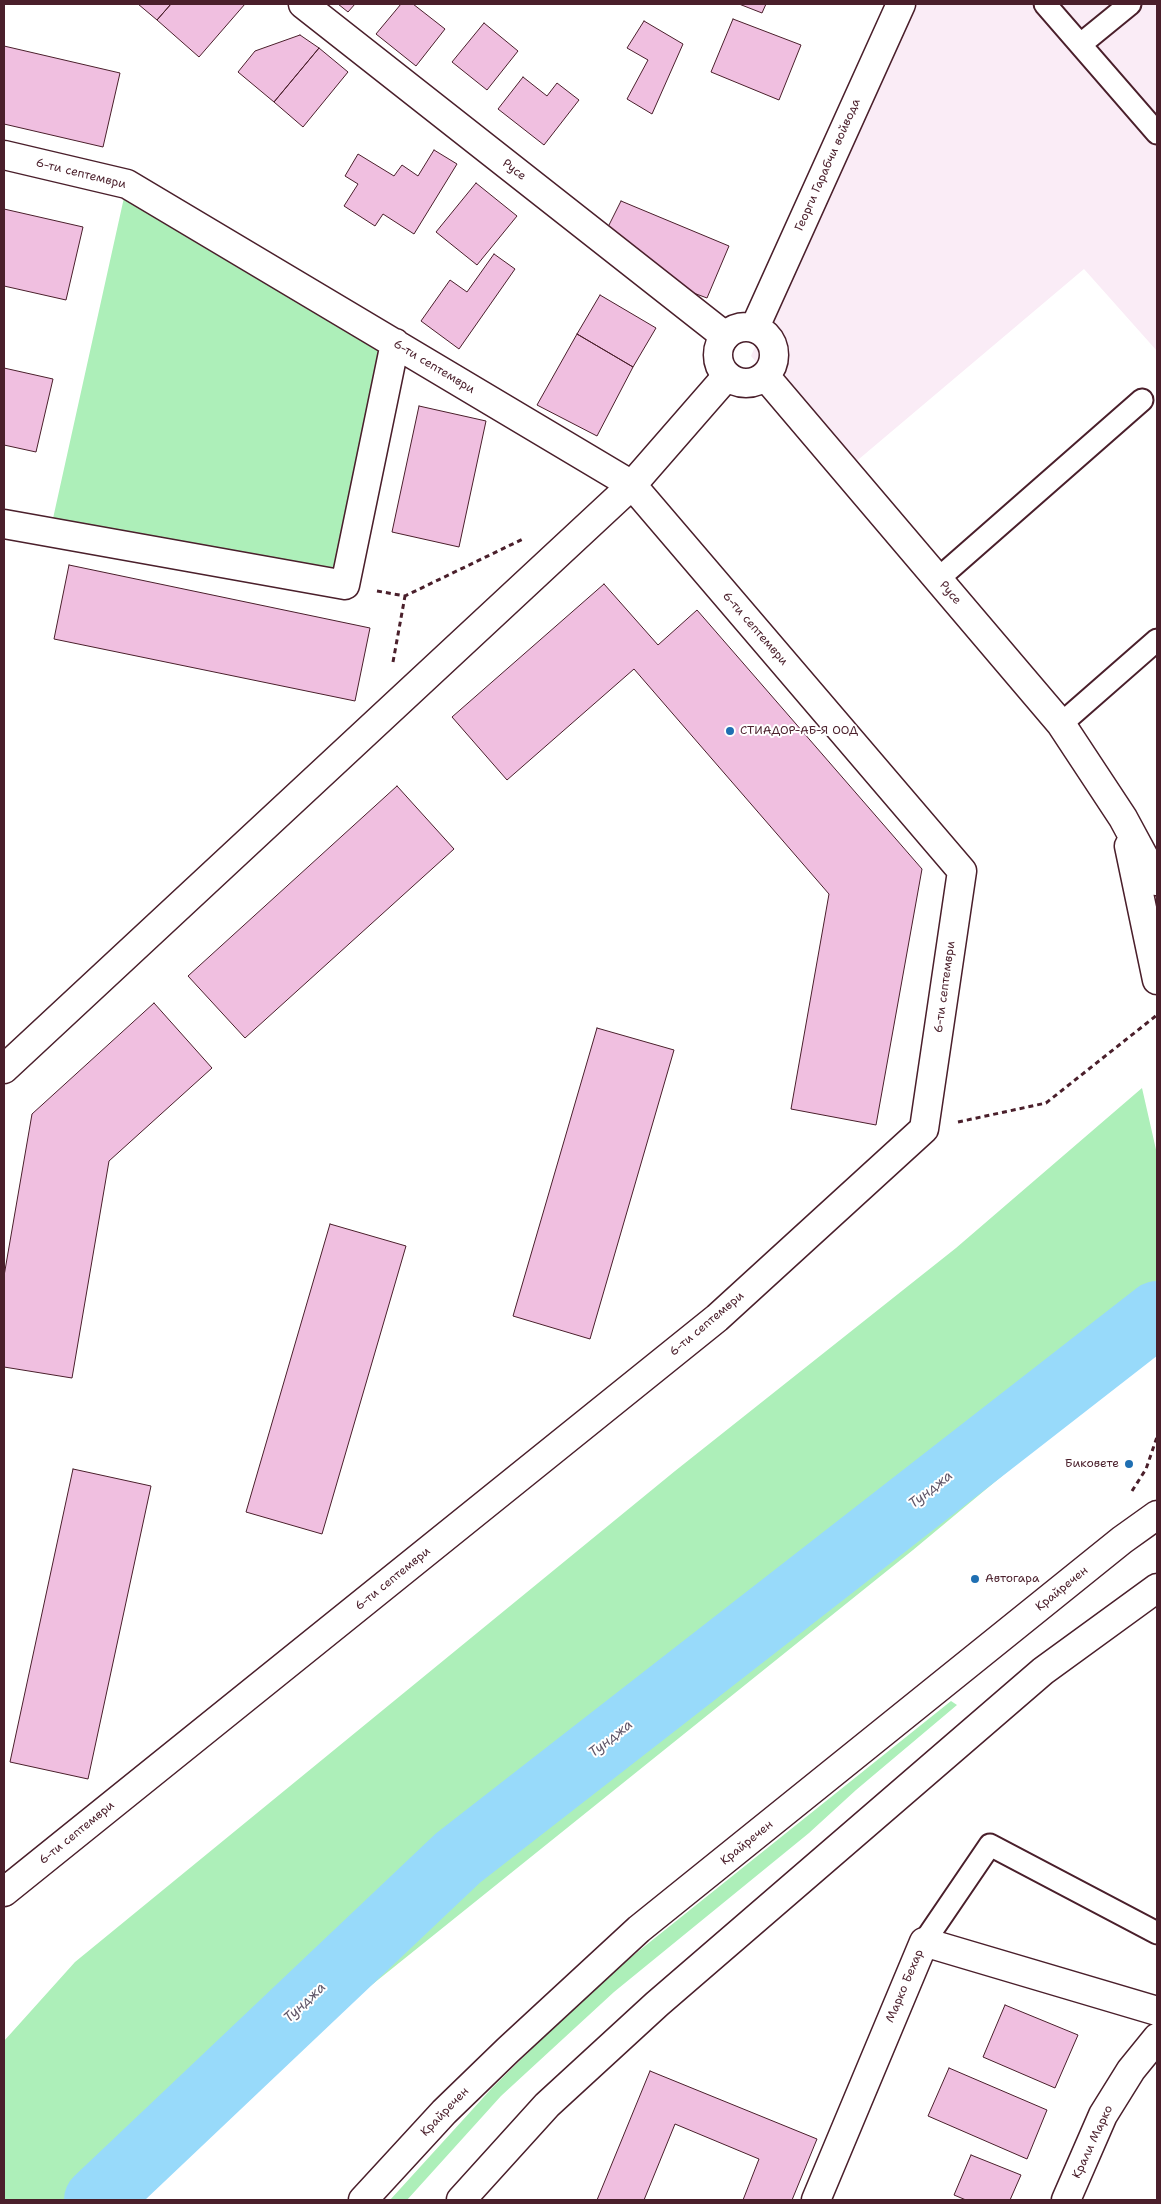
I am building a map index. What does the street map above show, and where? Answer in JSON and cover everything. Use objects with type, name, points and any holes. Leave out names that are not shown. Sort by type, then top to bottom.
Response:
[{"type":"street","name":"Русе","points":[[303,4],[725,336]]},
{"type":"street","name":"Георги Гарабчи войвода","points":[[754,327],[901,4]]},
{"type":"street","name":"6-ти септември","points":[[4,155],[127,184],[632,485],[962,871],[924,1129],[717,1318],[4,1892]]},
{"type":"street","points":[[738,327],[754,327],[768,336],[775,350],[773,364],[766,377],[753,383],[739,383],[727,376],[719,364],[718,350],[725,336],[738,327]]},
{"type":"street","points":[[4,524],[345,585],[395,343]]},
{"type":"street","points":[[4,1069],[632,485],[727,376]]},
{"type":"street","name":"Русе","points":[[766,377],[1061,724],[1123,818],[1157,881]]},
{"type":"street","points":[[1123,818],[1157,980]]},
{"type":"street","name":"Крайречен","points":[[363,2200],[465,2092],[639,1929],[1115,1546],[1157,1515]]},
{"type":"street","points":[[461,2200],[547,2105],[656,2004],[1043,1671],[1157,1588]]},
{"type":"street","name":"Марко Бехар","points":[[816,2200],[924,1942],[1157,2011]]},
{"type":"street","name":"Крали Марко","points":[[1066,2200],[1103,2115],[1131,2070],[1157,2038]]},
{"type":"lane","points":[[1046,4],[1157,133]]},
{"type":"lane","points":[[1080,44],[1130,4]]},
{"type":"lane","points":[[938,579],[1142,400]]},
{"type":"lane","points":[[1061,724],[1157,640]]},
{"type":"lane","points":[[924,1942],[990,1845],[1157,1933]]},
{"type":"path","points":[[345,585],[405,596],[527,536]]},
{"type":"path","points":[[384,716],[405,596]]},
{"type":"path","points":[[924,1129],[1046,1103],[1157,1015]]},
{"type":"path","points":[[1126,1497],[1146,1469],[1157,1438]]},
{"type":"shaded area","points":[[902,4],[1157,4],[1157,351],[1084,269],[846,470],[751,356]]},
{"type":"green space","points":[[127,184],[395,343],[345,585],[50,532]]},
{"type":"green space","points":[[1142,1088],[1157,1154],[1157,1347],[913,1550],[282,2057],[137,2200],[4,2200],[4,2041],[75,1962],[675,1471],[956,1248]]},
{"type":"green space","points":[[951,1701],[957,1705],[856,1790],[809,1833],[614,1992],[501,2096],[407,2200],[390,2200],[492,2088],[600,1982]]},
{"type":"building","points":[[138,4],[171,4],[157,20]]},
{"type":"building","points":[[171,4],[245,4],[199,57],[157,20]]},
{"type":"building","points":[[338,4],[355,4],[348,12]]},
{"type":"building","points":[[401,4],[413,4],[445,29],[416,66],[376,34]]},
{"type":"building","points":[[739,4],[766,4],[762,13]]},
{"type":"building","points":[[733,19],[801,45],[779,100],[711,72]]},
{"type":"building","points":[[644,21],[683,44],[652,114],[627,99],[648,60],[627,48]]},
{"type":"building","points":[[484,23],[518,51],[487,90],[452,62]]},
{"type":"building","points":[[300,35],[319,48],[274,102],[238,72],[255,51]]},
{"type":"building","points":[[4,46],[120,73],[103,147],[4,124]]},
{"type":"building","points":[[319,48],[348,72],[303,127],[274,102]]},
{"type":"building","points":[[523,77],[547,96],[557,83],[579,100],[544,145],[498,109]]},
{"type":"building","points":[[434,150],[457,164],[414,234],[383,214],[375,226],[344,206],[358,184],[345,176],[358,154],[394,176],[402,165],[418,176]]},
{"type":"building","points":[[476,183],[517,216],[477,265],[436,232]]},
{"type":"building","points":[[621,201],[729,246],[707,298],[672,285],[606,231]]},
{"type":"building","points":[[4,209],[83,227],[66,300],[4,286]]},
{"type":"building","points":[[494,254],[515,269],[459,349],[421,321],[450,280],[467,292]]},
{"type":"building","points":[[600,295],[656,328],[633,367],[577,334]]},
{"type":"building","points":[[577,334],[633,367],[597,436],[537,405]]},
{"type":"building","points":[[4,368],[53,379],[36,452],[4,445]]},
{"type":"building","points":[[419,406],[486,421],[459,547],[392,532]]},
{"type":"building","points":[[69,565],[370,628],[355,701],[54,639]]},
{"type":"building","points":[[604,584],[658,645],[697,610],[922,869],[876,1125],[791,1109],[829,894],[634,669],[507,780],[452,717]]},
{"type":"building","points":[[397,786],[454,849],[245,1038],[188,976]]},
{"type":"building","points":[[154,1003],[212,1068],[109,1161],[72,1378],[4,1367],[4,1276],[32,1114]]},
{"type":"building","points":[[597,1028],[674,1050],[590,1339],[513,1316]]},
{"type":"building","points":[[330,1224],[406,1246],[322,1534],[246,1512]]},
{"type":"building","points":[[73,1469],[151,1486],[88,1779],[10,1762]]},
{"type":"building","points":[[1005,2005],[1078,2035],[1055,2088],[983,2057]]},
{"type":"building","points":[[949,2068],[1047,2110],[1027,2159],[928,2116]]},
{"type":"building","points":[[650,2071],[817,2139],[792,2200],[743,2200],[759,2159],[675,2124],[644,2200],[597,2200]]},
{"type":"building","points":[[971,2155],[1021,2175],[1010,2200],[966,2200],[954,2195]]},
{"type":"waterway","name":"Тунджа","points":[[97,2200],[458,1858],[1157,1314]]},
{"type":"place","name":"СТИАДОР-АБ-Я ООД","points":[[730,731]]},
{"type":"place","name":"Биковете","points":[[1129,1464]]},
{"type":"place","name":"Автогара","points":[[975,1579]]}]
